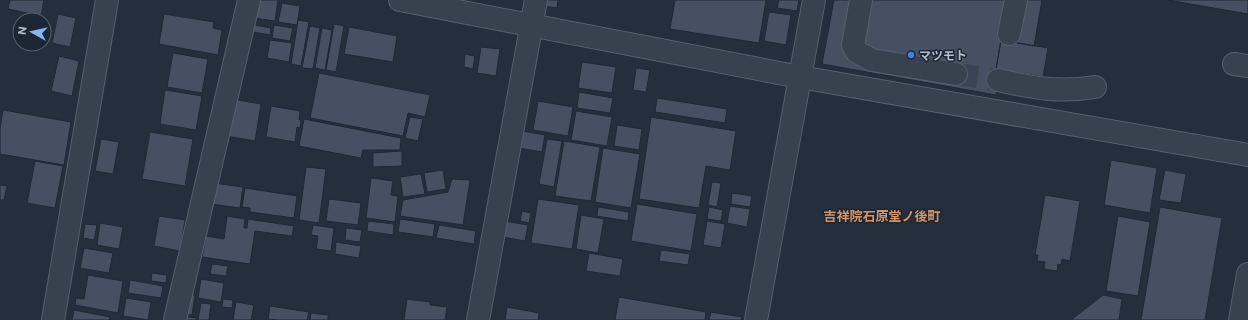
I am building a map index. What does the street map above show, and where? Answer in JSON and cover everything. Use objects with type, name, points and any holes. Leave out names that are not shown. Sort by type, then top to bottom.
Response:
[{"type":"street","points":[[53,320],[107,0]]},
{"type":"street","points":[[175,320],[249,0]]},
{"type":"street","points":[[400,0],[800,77],[1248,155]]},
{"type":"street","points":[[478,320],[536,0]]},
{"type":"street","points":[[756,320],[814,0]]},
{"type":"street","points":[[861,0],[853,46],[857,52],[872,60],[956,74]]},
{"type":"street","points":[[1009,34],[1016,0]]},
{"type":"street","points":[[998,80],[1038,89],[1078,90],[1095,87]]},
{"type":"street","points":[[1240,320],[1248,274]]},
{"type":"building","points":[[10,0],[44,0],[42,12],[22,12],[8,9]]},
{"type":"building","points":[[257,0],[278,0],[275,21],[254,18]]},
{"type":"building","points":[[544,0],[558,0],[557,8],[543,6]]},
{"type":"building","points":[[675,0],[766,0],[759,43],[670,29]]},
{"type":"building","points":[[779,0],[799,0],[797,11],[777,8]]},
{"type":"building","name":"マツモト","points":[[834,0],[1042,0],[1034,46],[1001,40],[996,69],[1000,69],[996,95],[822,64]]},
{"type":"building","points":[[1168,0],[1248,0],[1248,14]]},
{"type":"building","points":[[282,3],[300,6],[297,25],[278,22]]},
{"type":"building","points":[[769,12],[791,15],[786,45],[764,41]]},
{"type":"building","points":[[58,14],[76,18],[70,47],[52,43]]},
{"type":"building","points":[[164,14],[214,22],[213,28],[222,30],[218,55],[159,44]]},
{"type":"building","points":[[298,20],[309,22],[301,66],[291,64]]},
{"type":"building","points":[[249,24],[271,28],[270,35],[247,31]]},
{"type":"building","points":[[334,24],[344,26],[336,72],[326,70]]},
{"type":"building","points":[[274,25],[293,28],[290,41],[272,38]]},
{"type":"building","points":[[310,26],[320,28],[313,69],[302,68]]},
{"type":"building","points":[[349,27],[397,36],[393,62],[344,54]]},
{"type":"building","points":[[322,28],[332,30],[325,70],[315,68]]},
{"type":"building","points":[[270,40],[292,43],[289,62],[267,58]]},
{"type":"building","points":[[1001,40],[1048,48],[1043,77],[996,69]]},
{"type":"building","points":[[481,47],[500,49],[496,76],[477,73]]},
{"type":"building","points":[[173,53],[208,59],[202,93],[167,87]]},
{"type":"building","points":[[465,54],[475,56],[473,69],[464,67]]},
{"type":"building","points":[[59,56],[79,61],[72,96],[51,91]]},
{"type":"building","points":[[582,62],[616,67],[612,93],[578,88]]},
{"type":"building","points":[[636,68],[650,70],[646,92],[633,90]]},
{"type":"building","points":[[319,73],[430,95],[425,117],[408,113],[403,136],[310,118]]},
{"type":"building","points":[[165,90],[202,96],[196,130],[160,124]]},
{"type":"building","points":[[579,92],[613,98],[610,113],[577,108]]},
{"type":"building","points":[[657,98],[727,109],[725,123],[655,112]]},
{"type":"building","points":[[232,99],[261,104],[255,141],[226,136]]},
{"type":"building","points":[[538,101],[573,107],[568,136],[533,130]]},
{"type":"building","points":[[271,106],[300,111],[300,128],[297,127],[295,142],[266,137]]},
{"type":"building","points":[[3,110],[71,122],[64,165],[0,154],[0,128]]},
{"type":"building","points":[[576,111],[612,117],[607,146],[571,140]]},
{"type":"building","points":[[410,117],[423,119],[418,141],[405,138]]},
{"type":"building","points":[[651,117],[736,131],[730,170],[706,166],[699,208],[639,199]]},
{"type":"building","points":[[304,119],[401,138],[400,150],[363,150],[361,158],[299,146]]},
{"type":"building","points":[[617,125],[642,129],[639,150],[614,146]]},
{"type":"building","points":[[522,131],[545,135],[542,152],[519,148]]},
{"type":"building","points":[[150,132],[193,139],[185,186],[142,179]]},
{"type":"building","points":[[101,139],[119,142],[113,174],[95,171]]},
{"type":"building","points":[[547,139],[562,141],[554,187],[539,184]]},
{"type":"building","points":[[564,141],[600,147],[591,201],[555,196]]},
{"type":"building","points":[[603,148],[640,154],[631,208],[595,202]]},
{"type":"building","points":[[402,151],[402,166],[373,167],[373,153]]},
{"type":"building","points":[[1111,160],[1157,168],[1150,213],[1104,205]]},
{"type":"building","points":[[35,161],[63,166],[55,208],[27,203]]},
{"type":"building","points":[[306,167],[326,169],[319,223],[299,220]]},
{"type":"building","points":[[443,170],[446,189],[427,192],[424,173]]},
{"type":"building","points":[[1165,170],[1186,174],[1181,203],[1159,200]]},
{"type":"building","points":[[421,174],[425,194],[403,197],[400,177]]},
{"type":"building","points":[[371,178],[393,181],[391,195],[398,196],[395,222],[366,218]]},
{"type":"building","points":[[452,179],[470,180],[463,225],[400,216],[403,200],[448,192]]},
{"type":"building","points":[[712,182],[721,183],[717,207],[708,205]]},
{"type":"building","points":[[214,183],[243,187],[240,208],[211,204]]},
{"type":"building","points":[[0,185],[7,186],[4,200],[0,200]]},
{"type":"building","points":[[245,188],[297,196],[294,218],[250,212],[250,208],[242,207]]},
{"type":"building","points":[[732,193],[752,196],[750,207],[731,204]]},
{"type":"building","points":[[1045,195],[1080,201],[1070,261],[1062,259],[1061,265],[1058,264],[1057,271],[1044,269],[1045,262],[1037,261],[1038,255],[1035,255]]},
{"type":"building","points":[[329,199],[361,203],[358,225],[326,221]]},
{"type":"building","points":[[538,199],[579,205],[572,249],[531,243]]},
{"type":"building","points":[[637,204],[697,214],[691,251],[631,241]]},
{"type":"building","points":[[730,206],[750,209],[747,227],[727,223]]},
{"type":"building","points":[[598,207],[629,212],[628,221],[597,216]]},
{"type":"building","points":[[709,207],[723,210],[721,221],[707,219]]},
{"type":"building","points":[[1160,207],[1222,218],[1205,320],[1141,320]]},
{"type":"building","points":[[522,211],[531,213],[529,223],[520,221]]},
{"type":"building","points":[[581,215],[604,219],[598,253],[576,249]]},
{"type":"building","points":[[159,216],[185,220],[180,251],[154,246]]},
{"type":"building","points":[[227,216],[245,219],[244,228],[247,228],[248,219],[294,226],[292,236],[255,231],[250,264],[202,257],[206,236],[224,239]]},
{"type":"building","points":[[1118,216],[1150,222],[1138,296],[1106,291]]},
{"type":"building","points":[[400,219],[435,224],[433,237],[398,232]]},
{"type":"building","points":[[368,221],[394,224],[393,235],[367,231]]},
{"type":"building","points":[[504,221],[528,225],[525,241],[502,237]]},
{"type":"building","points":[[707,221],[725,224],[721,248],[703,245]]},
{"type":"building","points":[[100,223],[123,227],[119,249],[97,245]]},
{"type":"building","points":[[85,224],[97,225],[94,240],[83,238]]},
{"type":"building","points":[[313,225],[334,228],[331,251],[316,249],[318,236],[311,235]]},
{"type":"building","points":[[439,225],[476,231],[474,244],[436,238]]},
{"type":"building","points":[[346,228],[362,230],[360,242],[345,240]]},
{"type":"building","points":[[336,242],[361,246],[359,258],[335,254]]},
{"type":"building","points":[[84,248],[113,253],[109,273],[80,268]]},
{"type":"building","points":[[661,250],[690,254],[688,265],[659,261]]},
{"type":"building","points":[[589,253],[623,259],[620,276],[586,271]]},
{"type":"building","points":[[212,264],[228,266],[226,276],[210,274]]},
{"type":"building","points":[[152,273],[167,275],[166,283],[151,281]]},
{"type":"building","points":[[88,275],[123,281],[118,313],[75,305],[76,298],[84,299]]},
{"type":"building","points":[[201,279],[224,283],[221,302],[198,298]]},
{"type":"building","points":[[130,280],[163,286],[161,298],[128,293]]},
{"type":"building","points":[[187,294],[195,295],[192,315],[184,314]]},
{"type":"building","points":[[1103,295],[1122,299],[1119,320],[1071,320]]},
{"type":"building","points":[[619,297],[706,312],[705,320],[615,320]]},
{"type":"building","points":[[126,298],[151,302],[148,320],[123,316]]},
{"type":"building","points":[[223,299],[233,300],[232,308],[222,307]]},
{"type":"building","points":[[407,299],[430,302],[430,305],[447,307],[445,320],[404,320]]},
{"type":"building","points":[[236,302],[254,305],[251,320],[233,320]]},
{"type":"building","points":[[201,303],[211,304],[209,320],[198,320]]},
{"type":"building","points":[[270,306],[309,312],[307,320],[268,319]]},
{"type":"building","points":[[507,307],[539,313],[538,320],[505,320]]},
{"type":"building","points":[[74,310],[110,317],[109,320],[72,320]]},
{"type":"building","points":[[711,312],[742,317],[741,320],[709,320]]},
{"type":"building","points":[[311,313],[328,315],[328,320],[310,320]]},
{"type":"building","points":[[182,316],[196,318],[196,320],[181,320]]},
{"type":"tunnel","points":[[956,74],[998,80]]},
{"type":"place","name":"マツモト","points":[[911,55]]},
{"type":"district","name":"吉祥院石原堂ノ後町","points":[[882,216]]}]
